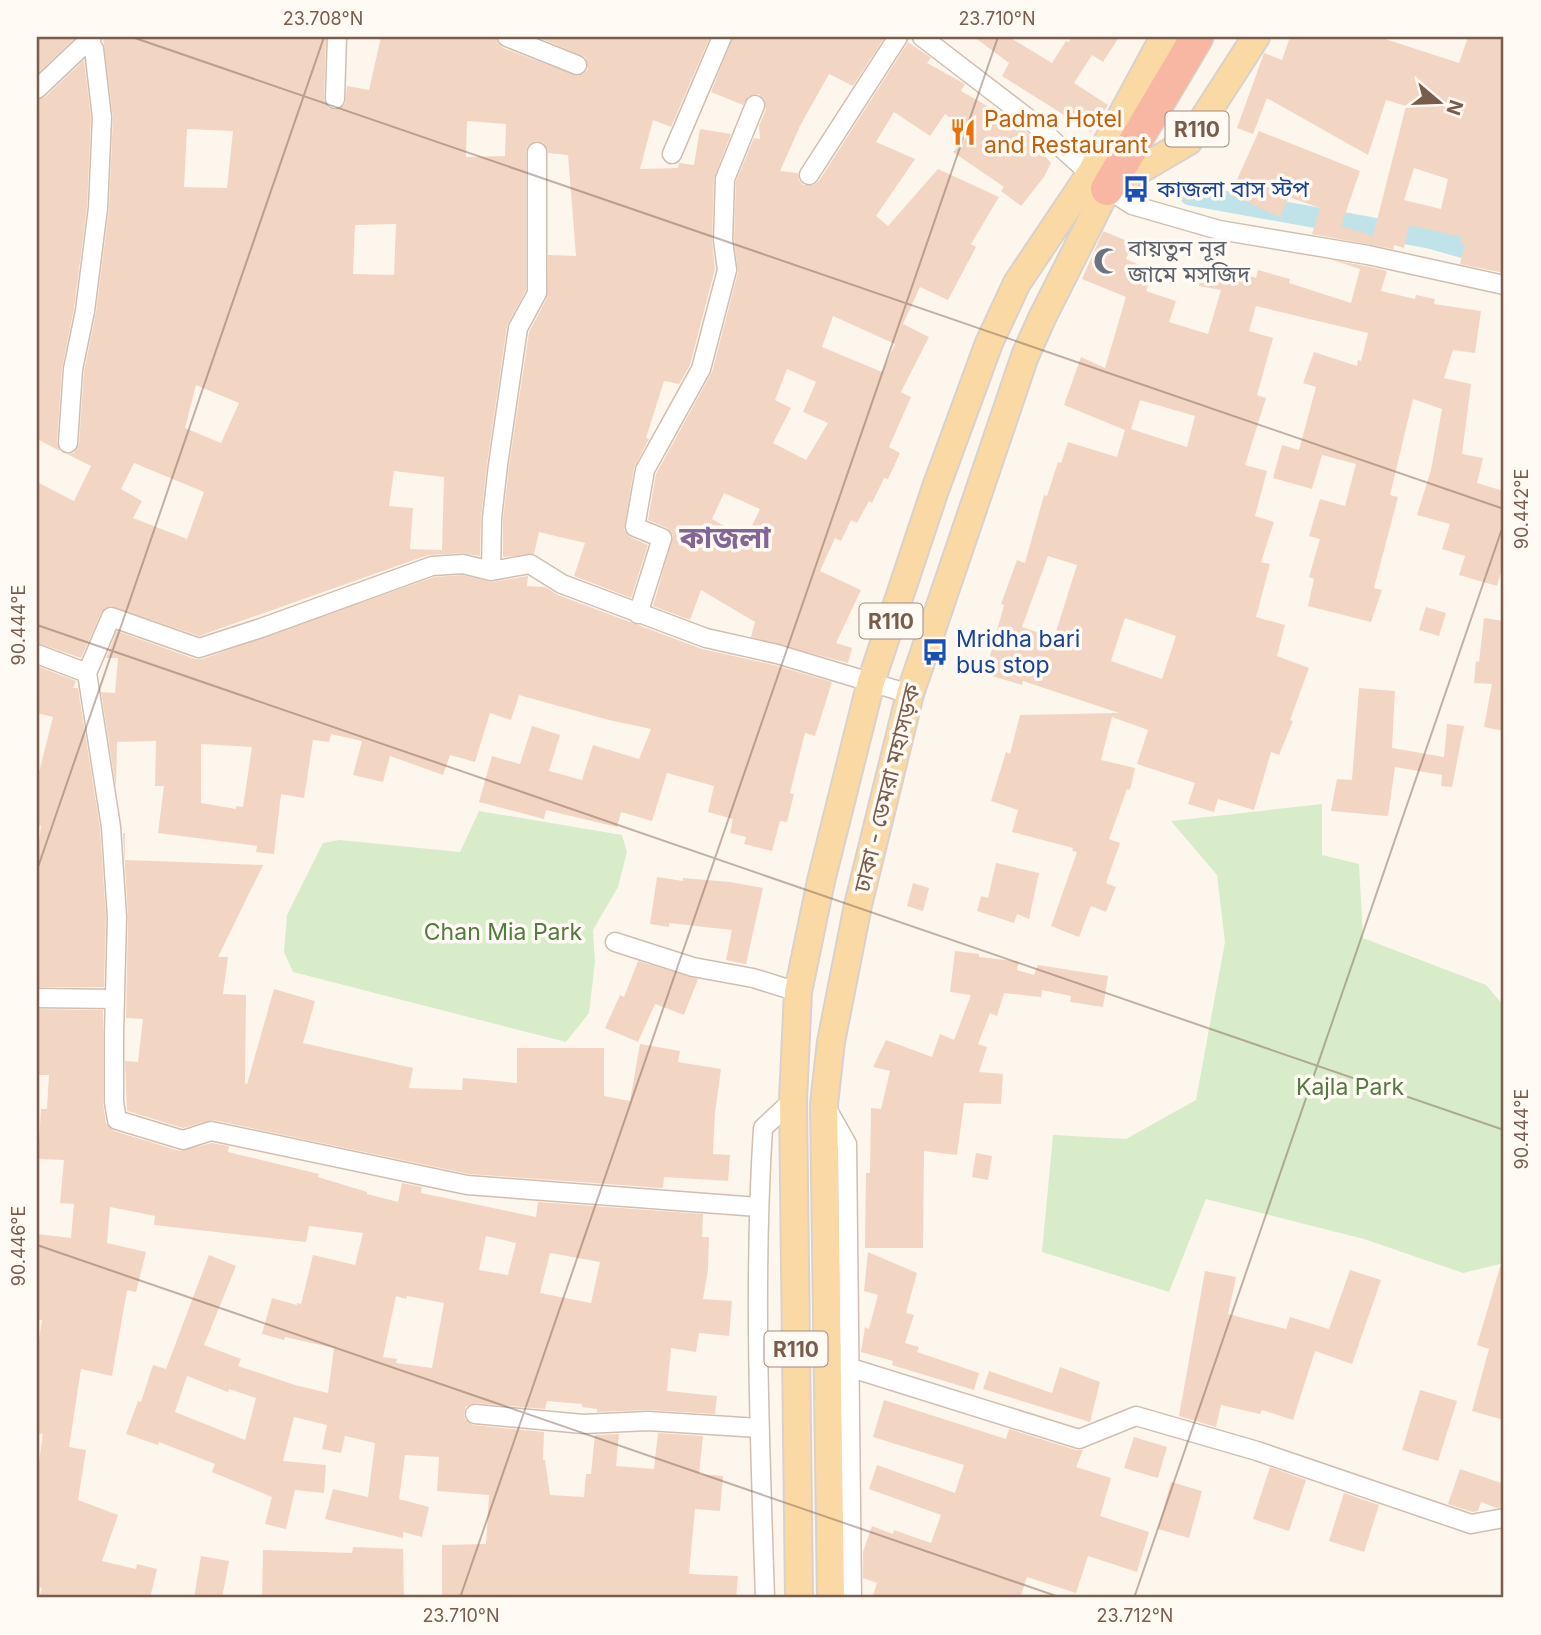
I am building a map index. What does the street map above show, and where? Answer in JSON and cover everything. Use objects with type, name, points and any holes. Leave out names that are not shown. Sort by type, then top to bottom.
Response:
[{"type":"highway","points":[[1098,181],[1200,37]]},
{"type":"main road","name":"ঢাকা - ডেমরা মহাসড়ক","points":[[831,1598],[824,1104],[831,1042],[858,905],[914,682],[1025,356],[1098,181],[1164,37]]},
{"type":"main road","name":"ঢাকা - ডেমরা মহাসড়ক","points":[[799,1598],[793,1100],[798,992],[821,881],[875,671],[935,490],[989,343],[1017,283],[1098,181],[1189,141],[1256,37]]},
{"type":"main road","points":[[989,343],[1025,356]]},
{"type":"main road","points":[[875,671],[914,682]]},
{"type":"street","points":[[335,99],[337,37]]},
{"type":"street","points":[[507,37],[577,65]]},
{"type":"street","points":[[672,155],[722,37]]},
{"type":"street","points":[[809,175],[898,37]]},
{"type":"street","points":[[922,37],[1029,119],[1098,181],[1132,205],[1185,222],[1368,255],[1504,285]]},
{"type":"street","points":[[37,89],[88,38],[94,49],[102,118],[98,208],[85,311],[73,369],[68,443]]},
{"type":"street","points":[[638,614],[662,538],[635,527],[645,470],[701,369],[727,270],[723,240],[725,179],[754,105]]},
{"type":"street","points":[[491,571],[492,518],[498,465],[519,328],[537,293],[537,152]]},
{"type":"street","points":[[758,1207],[467,1185],[211,1131],[183,1140],[117,1120],[114,1102],[117,916],[111,827],[87,673],[111,617],[199,648],[432,566],[463,564],[491,571],[530,564],[562,584],[706,638],[875,671]]},
{"type":"street","points":[[39,661],[87,673]]},
{"type":"street","points":[[615,942],[693,967],[753,978],[798,992]]},
{"type":"street","points":[[37,998],[115,999]]},
{"type":"street","points":[[765,1598],[759,1428],[758,1207],[763,1128],[793,1100]]},
{"type":"street","points":[[824,1104],[847,1144],[852,1598]]},
{"type":"street","points":[[848,1367],[1079,1439],[1136,1416],[1257,1451],[1471,1524],[1504,1518]]},
{"type":"street","points":[[475,1414],[583,1424],[648,1422],[759,1428]]},
{"type":"green space","name":"Kajla Park","points":[[1322,804],[1322,855],[1359,864],[1363,938],[1486,985],[1504,1006],[1504,1263],[1463,1273],[1364,1239],[1206,1199],[1169,1292],[1042,1252],[1053,1135],[1126,1139],[1196,1100],[1225,942],[1217,875],[1171,821]]},
{"type":"green space","name":"Chan Mia Park","points":[[479,811],[622,835],[627,852],[618,887],[593,930],[595,962],[589,1013],[566,1042],[293,972],[284,952],[287,915],[323,843],[339,840],[460,852]]},
{"type":"building","points":[[37,37],[74,37],[74,39],[37,74]]},
{"type":"building","points":[[103,37],[326,37],[324,99],[328,108],[335,110],[345,104],[347,86],[369,90],[381,37],[496,37],[503,48],[578,76],[588,69],[585,57],[537,37],[710,37],[671,127],[653,120],[640,169],[678,168],[679,163],[694,165],[700,129],[731,134],[714,178],[712,240],[715,269],[690,365],[679,384],[664,381],[646,438],[649,439],[634,468],[624,530],[630,537],[648,545],[631,598],[574,576],[585,543],[539,532],[534,554],[503,557],[503,519],[509,466],[529,332],[547,298],[548,255],[576,256],[568,155],[548,153],[543,143],[536,141],[528,146],[526,152],[526,290],[507,326],[487,464],[480,556],[463,553],[428,555],[199,636],[110,606],[101,613],[81,658],[37,643],[37,482],[74,501],[91,466],[67,454],[74,453],[79,444],[84,371],[96,312],[109,209],[113,118]],"holes":[[[467,121],[506,124],[505,156],[466,157]],[[187,129],[233,131],[227,188],[184,187]],[[396,224],[394,275],[353,274],[355,225]],[[196,385],[239,403],[221,443],[185,428]],[[134,463],[204,492],[187,539],[133,518],[142,501],[121,489]],[[394,471],[444,477],[442,550],[410,549],[413,508],[389,506]]]},
{"type":"building","points":[[733,37],[885,37],[853,86],[829,74],[800,126],[780,171],[798,173],[803,185],[814,185],[819,181],[908,42],[931,58],[927,63],[965,84],[961,91],[991,108],[993,106],[1034,138],[1034,143],[1051,163],[1044,177],[1021,206],[1001,191],[1004,187],[953,152],[971,133],[945,114],[930,136],[894,112],[876,142],[915,159],[876,216],[888,226],[938,169],[999,197],[971,244],[976,247],[948,300],[920,287],[903,324],[929,337],[901,392],[911,397],[889,447],[900,453],[888,479],[884,478],[872,503],[869,501],[857,523],[851,520],[841,541],[835,538],[820,571],[861,590],[836,643],[852,648],[848,663],[751,637],[755,622],[701,590],[690,620],[653,606],[673,536],[667,528],[648,520],[656,474],[712,372],[738,272],[734,239],[736,181],[754,138],[760,139],[759,126],[766,109],[764,99],[759,94],[749,96],[743,105],[711,92]],"holes":[[[833,316],[895,344],[882,372],[822,347]],[[787,369],[816,382],[803,412],[828,423],[806,460],[773,443],[791,408],[775,400]],[[724,493],[760,509],[746,538],[712,519]]]},
{"type":"building","points":[[974,37],[1009,37],[1052,63],[1066,41],[1069,42],[1072,37],[1119,37],[1103,62],[1092,55],[1074,83],[1108,105],[1091,132],[1002,76],[1009,63]]},
{"type":"building","points":[[1290,37],[1379,37],[1459,63],[1468,37],[1504,37],[1504,273],[1460,264],[1465,244],[1460,243],[1462,237],[1409,225],[1404,248],[1394,245],[1393,249],[1312,234],[1320,208],[1289,197],[1280,217],[1230,195],[1259,131],[1360,171],[1341,226],[1373,236],[1406,106],[1386,100],[1368,155],[1267,98],[1253,134],[1237,128],[1264,53],[1282,60]],"holes":[[[1414,168],[1448,179],[1441,209],[1404,200]]]},
{"type":"building","points":[[84,60],[91,118],[87,207],[74,309],[62,368],[57,442],[60,451],[37,439],[37,100],[45,97]]},
{"type":"building","points":[[1103,231],[1132,243],[1126,259],[1153,271],[1146,291],[1176,301],[1169,322],[1208,334],[1221,290],[1199,286],[1204,262],[1256,278],[1258,270],[1290,279],[1289,283],[1351,303],[1360,269],[1332,260],[1366,266],[1387,271],[1381,291],[1415,299],[1416,295],[1435,299],[1434,304],[1481,311],[1475,353],[1453,350],[1444,378],[1471,384],[1462,454],[1483,458],[1477,483],[1504,491],[1504,562],[1497,586],[1459,575],[1465,556],[1442,549],[1450,524],[1417,515],[1431,470],[1442,409],[1413,399],[1390,495],[1398,497],[1374,588],[1382,590],[1371,622],[1308,606],[1314,579],[1309,577],[1320,539],[1309,536],[1320,499],[1345,506],[1356,464],[1322,455],[1312,489],[1273,478],[1282,445],[1299,450],[1316,387],[1303,383],[1314,352],[1357,366],[1358,360],[1361,361],[1368,333],[1256,306],[1249,331],[1273,338],[1257,395],[1266,398],[1245,465],[1267,471],[1255,516],[1274,522],[1261,562],[1270,564],[1256,617],[1285,625],[1277,656],[1309,668],[1290,720],[1293,721],[1279,755],[1271,752],[1254,810],[1218,799],[1214,812],[1188,804],[1195,783],[1137,764],[1148,730],[1112,717],[1101,760],[1135,768],[1130,790],[1127,789],[1109,839],[1120,843],[1106,883],[1116,887],[1106,912],[1091,906],[1079,937],[1051,926],[1077,852],[1072,851],[1073,848],[1012,832],[1018,810],[991,801],[1006,752],[1010,754],[1020,715],[1119,713],[1023,681],[1022,685],[985,674],[1004,605],[1001,604],[1017,560],[1025,563],[1044,495],[1047,496],[1068,442],[1117,457],[1125,430],[1064,405],[1081,357],[1105,368],[1126,297],[1082,279]],"holes":[[[1140,400],[1195,416],[1187,447],[1131,429]],[[1048,556],[1077,565],[1054,638],[1022,627]],[[1125,618],[1176,636],[1162,679],[1111,661]]]},
{"type":"building","points":[[462,575],[491,582],[528,576],[527,586],[545,587],[558,595],[702,649],[774,665],[832,682],[815,736],[805,733],[790,793],[794,794],[787,822],[780,821],[772,851],[744,844],[746,837],[730,833],[733,819],[708,812],[714,786],[667,773],[652,821],[621,812],[617,827],[546,810],[544,819],[479,802],[492,756],[520,764],[532,726],[560,735],[549,771],[582,780],[593,745],[639,759],[651,729],[519,695],[511,720],[490,713],[475,762],[450,755],[443,775],[390,756],[383,782],[353,775],[362,741],[331,734],[329,742],[313,740],[304,798],[281,794],[274,854],[256,852],[257,846],[158,833],[164,786],[155,786],[156,741],[117,742],[116,788],[101,692],[115,693],[118,658],[106,658],[117,631],[195,659],[202,659],[434,577]],"holes":[[[201,744],[252,747],[243,807],[236,806],[236,809],[201,803]]]},
{"type":"building","points":[[1426,607],[1446,613],[1439,636],[1419,630]]},
{"type":"building","points":[[1484,618],[1504,621],[1504,731],[1484,727],[1492,684],[1474,683]]},
{"type":"building","points":[[37,666],[76,681],[73,688],[78,688],[100,828],[106,917],[104,987],[37,987],[37,860],[41,826],[37,825],[37,780],[53,717],[37,713]]},
{"type":"building","points":[[1359,688],[1395,691],[1392,748],[1444,757],[1447,724],[1464,726],[1452,787],[1441,786],[1442,775],[1395,767],[1388,816],[1331,811],[1337,779],[1352,780]]},
{"type":"building","points":[[123,833],[125,860],[263,865],[218,957],[228,957],[223,994],[246,995],[245,1083],[247,1084],[274,989],[315,1001],[303,1043],[413,1068],[409,1088],[462,1090],[463,1078],[517,1083],[517,1048],[604,1048],[604,1096],[630,1101],[640,1044],[680,1051],[678,1062],[721,1069],[713,1154],[730,1155],[728,1181],[664,1177],[663,1188],[469,1174],[213,1120],[183,1128],[127,1111],[125,1061],[138,1062],[143,1019],[126,1018],[128,917]]},
{"type":"building","points":[[996,863],[1039,873],[1029,919],[1017,914],[1014,923],[977,911],[981,896],[988,898]]},
{"type":"building","points":[[657,877],[683,881],[683,878],[730,882],[763,888],[746,964],[726,960],[732,930],[669,923],[669,927],[650,924]]},
{"type":"building","points":[[913,883],[929,888],[923,911],[907,906]]},
{"type":"building","points":[[955,951],[1019,962],[1017,970],[1034,975],[1038,965],[1108,976],[1103,1007],[1070,1002],[1071,996],[1042,990],[1041,997],[1004,993],[997,1016],[990,1013],[978,1044],[987,1047],[979,1072],[1003,1074],[1001,1104],[964,1103],[957,1155],[924,1151],[923,1248],[865,1248],[866,1173],[870,1173],[871,1108],[881,1109],[890,1071],[873,1067],[886,1040],[932,1057],[940,1034],[954,1040],[971,995],[950,992]]},
{"type":"building","points":[[638,961],[698,979],[684,1015],[655,1004],[638,1042],[605,1028],[620,995],[624,997]]},
{"type":"building","points":[[37,1009],[103,1010],[103,1104],[106,1123],[114,1131],[180,1151],[212,1143],[229,1146],[228,1152],[319,1174],[318,1177],[398,1202],[402,1183],[422,1187],[421,1193],[536,1217],[538,1202],[703,1214],[702,1237],[709,1237],[703,1299],[732,1301],[729,1336],[699,1333],[696,1352],[671,1348],[667,1391],[717,1396],[715,1414],[649,1410],[597,1412],[597,1409],[582,1407],[582,1404],[547,1401],[545,1409],[475,1403],[466,1407],[464,1414],[465,1419],[473,1425],[544,1432],[543,1460],[550,1495],[584,1497],[586,1474],[591,1474],[595,1435],[619,1434],[616,1466],[654,1469],[658,1433],[703,1436],[699,1474],[723,1476],[720,1511],[695,1509],[689,1574],[738,1576],[736,1598],[442,1598],[442,1545],[486,1544],[489,1495],[437,1491],[439,1457],[405,1455],[399,1499],[429,1507],[422,1537],[403,1532],[403,1538],[325,1519],[333,1489],[368,1497],[375,1443],[345,1436],[341,1453],[322,1449],[327,1425],[294,1417],[283,1461],[326,1465],[324,1493],[295,1490],[286,1529],[265,1524],[272,1497],[212,1472],[215,1464],[159,1442],[158,1445],[126,1434],[138,1401],[141,1402],[153,1365],[166,1369],[209,1255],[236,1266],[204,1345],[241,1359],[238,1366],[328,1393],[334,1348],[262,1334],[272,1298],[301,1304],[313,1255],[355,1265],[363,1233],[309,1226],[306,1242],[154,1225],[155,1216],[110,1207],[107,1243],[146,1252],[136,1292],[127,1290],[112,1376],[81,1369],[69,1447],[86,1450],[78,1500],[118,1515],[102,1561],[136,1569],[137,1564],[157,1569],[150,1598],[39,1598],[42,1588],[37,1587],[37,1476],[43,1434],[37,1433],[37,1352],[42,1320],[37,1319],[37,1234],[71,1238],[74,1204],[60,1203],[64,1160],[38,1159],[41,1109],[47,1109],[49,1075],[37,1075]],"holes":[[[486,1236],[516,1243],[508,1275],[479,1270]],[[550,1253],[600,1262],[591,1303],[540,1293]],[[396,1296],[444,1303],[432,1368],[396,1363],[397,1359],[383,1357]],[[187,1376],[228,1392],[229,1389],[256,1398],[245,1440],[175,1412]]]},
{"type":"building","points":[[976,1153],[992,1156],[988,1180],[972,1177]]},
{"type":"building","points":[[868,1252],[917,1273],[906,1313],[914,1315],[905,1343],[919,1347],[917,1352],[979,1373],[974,1390],[892,1365],[893,1361],[861,1352],[865,1327],[869,1329],[878,1295],[864,1291]]},
{"type":"building","points":[[1500,1267],[1504,1267],[1504,1420],[1472,1411],[1489,1349],[1477,1345]]},
{"type":"building","points":[[1350,1270],[1381,1280],[1352,1364],[1315,1351],[1293,1420],[1262,1410],[1260,1414],[1221,1405],[1216,1427],[1179,1416],[1205,1271],[1236,1277],[1228,1314],[1286,1329],[1290,1317],[1329,1329]]},
{"type":"building","points":[[1060,1367],[1100,1382],[1090,1422],[983,1389],[989,1371],[1052,1393]]},
{"type":"building","points":[[1420,1390],[1457,1401],[1438,1461],[1402,1450]]},
{"type":"building","points":[[884,1400],[1006,1439],[1009,1429],[1083,1450],[1076,1467],[1111,1478],[1100,1516],[1149,1532],[1137,1572],[1088,1556],[1076,1593],[1027,1577],[1020,1598],[872,1598],[877,1583],[863,1578],[863,1552],[872,1526],[893,1534],[894,1530],[931,1543],[941,1515],[869,1489],[877,1465],[955,1493],[964,1465],[873,1437]]},
{"type":"building","points":[[1134,1437],[1167,1447],[1158,1478],[1124,1468]]},
{"type":"building","points":[[1270,1467],[1306,1480],[1289,1531],[1253,1519]]},
{"type":"building","points":[[1460,1469],[1504,1484],[1504,1507],[1497,1508],[1481,1502],[1478,1511],[1472,1512],[1448,1504]]},
{"type":"building","points":[[1171,1482],[1202,1491],[1189,1538],[1158,1529]]},
{"type":"building","points":[[1344,1493],[1379,1505],[1364,1552],[1329,1541]]},
{"type":"building","points":[[353,1547],[403,1549],[404,1598],[262,1598],[263,1550],[352,1553]]},
{"type":"building","points":[[201,1556],[229,1561],[222,1598],[194,1598]]},
{"type":"waterway","points":[[1190,195],[1429,238],[1504,259]]},
{"type":"place","name":"Padma Hotel and Restaurant","points":[[963,132]]},
{"type":"place","name":"কাজলা বাস স্টপ","points":[[1136,189]]},
{"type":"place","name":"বায়তুন নূর জামে মসজিদ","points":[[1107,261]]},
{"type":"place","name":"Mridha bari bus stop","points":[[935,652]]},
{"type":"district","name":"কাজলা","points":[[725,537]]}]
